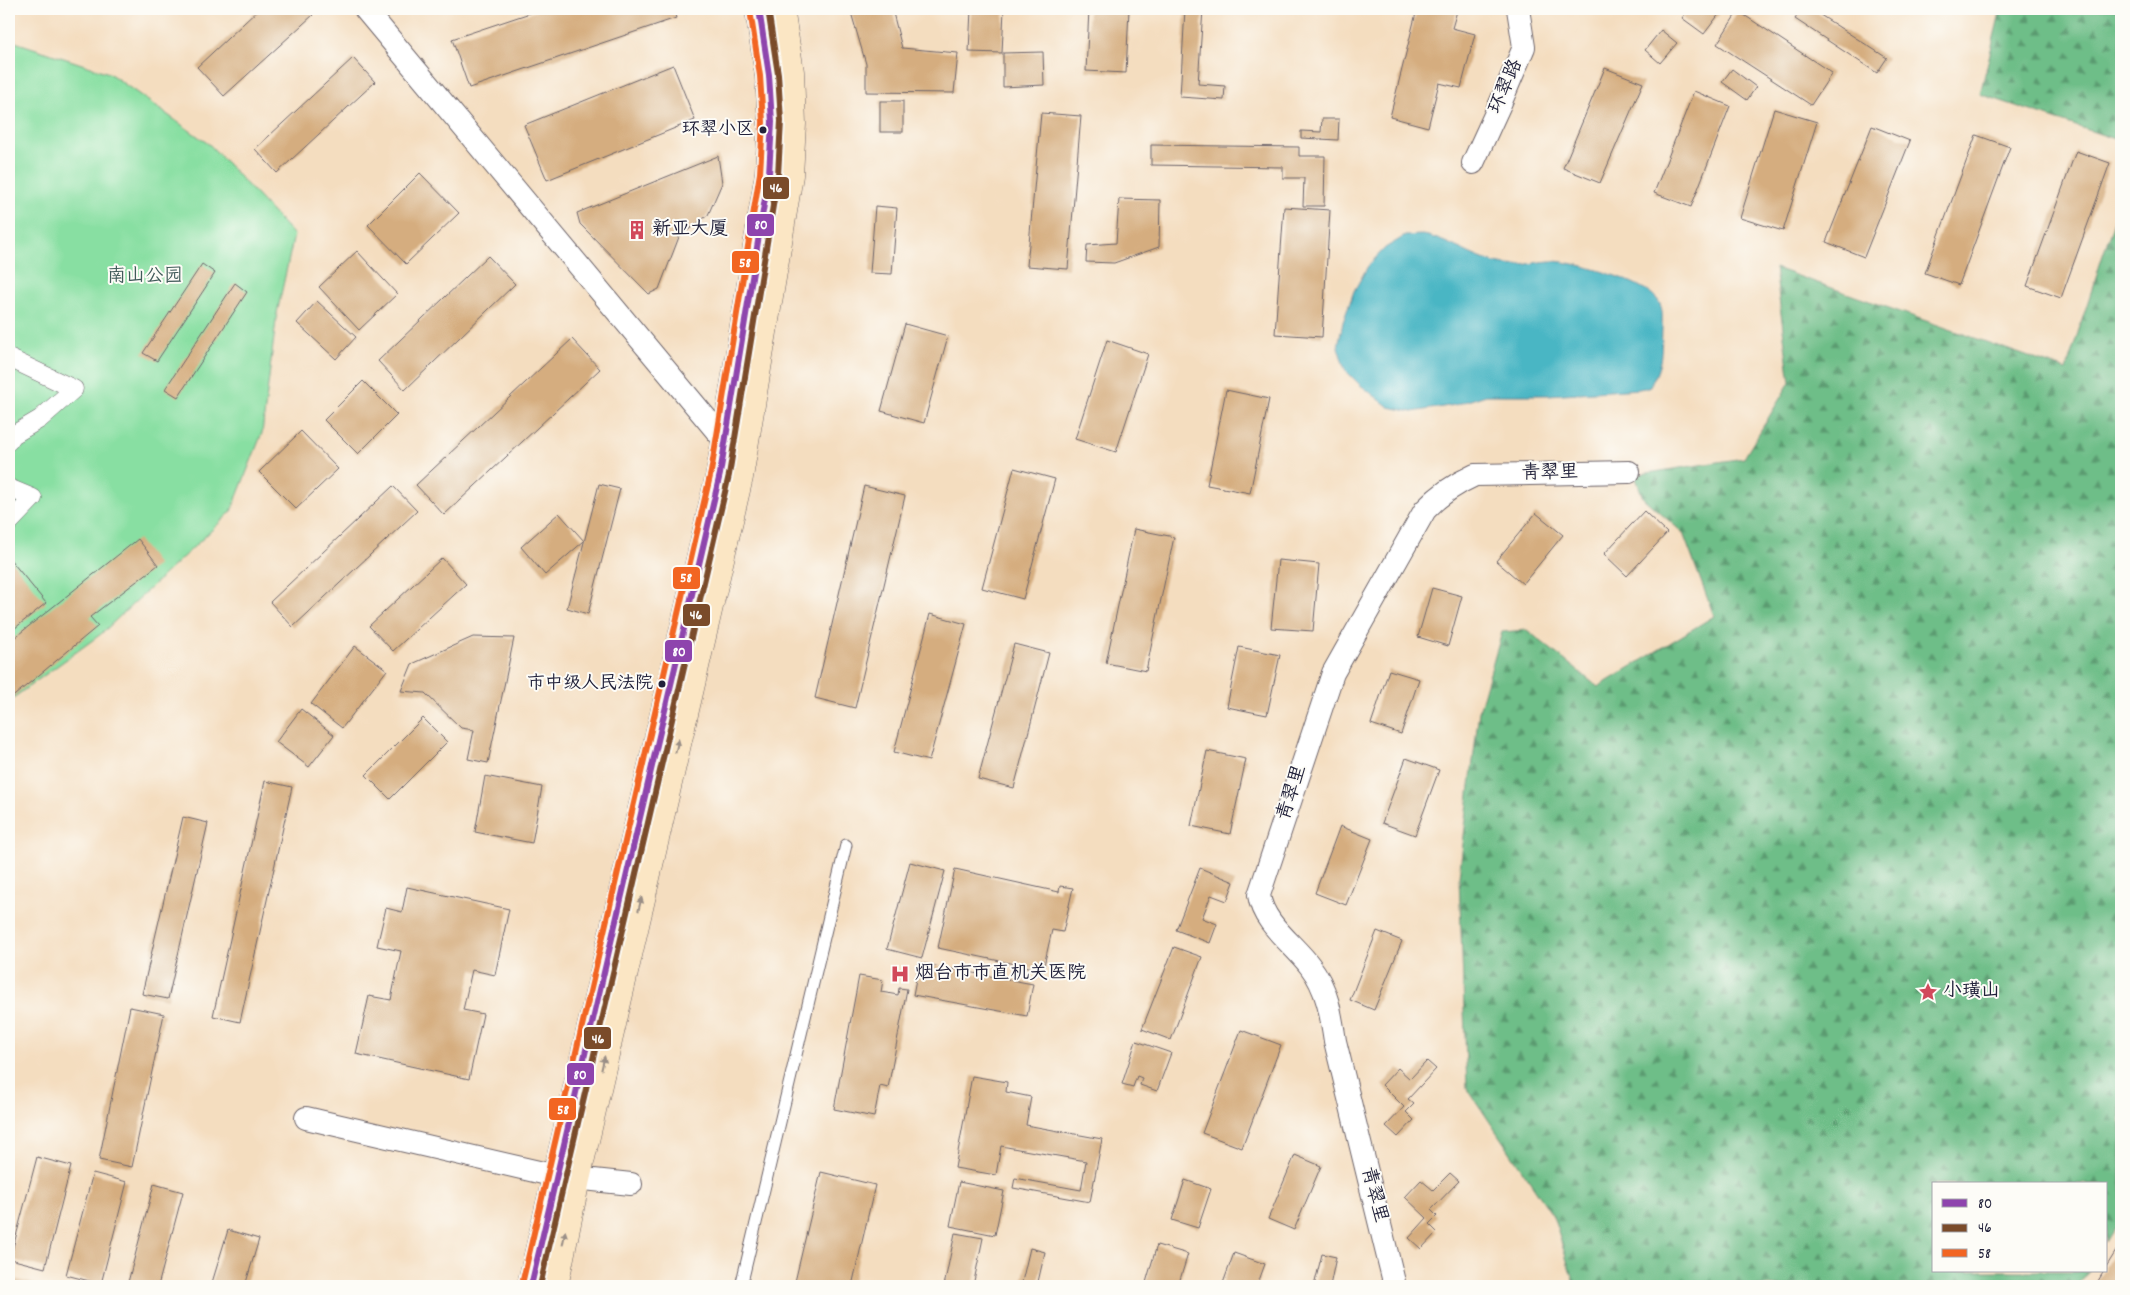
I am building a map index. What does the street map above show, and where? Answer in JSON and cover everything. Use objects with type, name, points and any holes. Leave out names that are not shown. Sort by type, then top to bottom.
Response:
[{"type":"main road","points":[[735,443],[770,174],[772,122],[769,75],[759,9]]},
{"type":"main road","points":[[531,1286],[566,1178],[720,474],[735,443],[790,175],[792,124],[790,72],[780,9]]},
{"type":"main road","points":[[554,1286],[566,1178]]},
{"type":"street","points":[[366,9],[735,443]]},
{"type":"street","name":"环翠路","points":[[1473,163],[1524,47],[1518,9]]},
{"type":"street","points":[[9,358],[74,389],[40,419],[13,435],[9,440]]},
{"type":"street","name":"青翠里","points":[[1395,1286],[1335,1041],[1329,1004],[1321,983],[1310,966],[1266,916],[1260,905],[1259,896],[1333,673],[1425,510],[1437,497],[1456,483],[1475,475],[1629,472]]},
{"type":"street","points":[[9,488],[33,498],[9,523]]},
{"type":"street","points":[[306,1118],[566,1178],[631,1184]]},
{"type":"lane","points":[[741,1286],[846,845]]},
{"type":"green space","points":[[2001,9],[2121,9],[2121,141],[1980,94]]},
{"type":"green space","name":"南山公园","points":[[9,40],[109,73],[210,145],[294,235],[277,313],[262,433],[231,512],[101,634],[9,701]]},
{"type":"green space","points":[[2121,199],[2121,1227],[2114,1229],[2108,1239],[2108,1182],[1932,1182],[1932,1272],[2087,1272],[2078,1286],[1575,1286],[1553,1216],[1467,1088],[1459,877],[1479,711],[1502,632],[1527,630],[1598,687],[1714,616],[1683,533],[1643,498],[1635,475],[1744,458],[1790,382],[1775,268],[2066,370]]},
{"type":"water","points":[[1405,236],[1428,236],[1478,257],[1504,265],[1551,261],[1576,264],[1608,273],[1638,285],[1657,299],[1662,310],[1661,352],[1654,380],[1649,387],[1639,389],[1548,395],[1486,395],[1455,405],[1412,412],[1389,407],[1359,384],[1345,370],[1338,347],[1343,322],[1354,291],[1368,266],[1385,248]]},
{"type":"building","points":[[259,9],[307,9],[313,15],[224,96],[197,67]]},
{"type":"building","points":[[542,9],[673,9],[676,18],[469,88],[452,39]]},
{"type":"building","points":[[850,9],[892,9],[902,48],[958,53],[954,93],[866,92],[866,64]]},
{"type":"building","points":[[971,9],[1004,9],[1002,53],[969,52]]},
{"type":"building","points":[[1089,9],[1129,9],[1126,73],[1086,71]]},
{"type":"building","points":[[1185,9],[1203,9],[1198,84],[1225,86],[1224,100],[1180,97]]},
{"type":"building","points":[[1417,9],[1448,9],[1457,11],[1452,28],[1475,34],[1461,88],[1439,83],[1428,127],[1390,117]]},
{"type":"building","points":[[1689,9],[1723,9],[1704,34],[1682,18]]},
{"type":"building","points":[[1802,9],[1811,9],[1887,58],[1877,73],[1795,19]]},
{"type":"building","points":[[1738,11],[1832,73],[1811,105],[1717,44]]},
{"type":"building","points":[[1661,30],[1677,43],[1660,63],[1645,50]]},
{"type":"building","points":[[1043,52],[1044,85],[1003,87],[1003,53]]},
{"type":"building","points":[[353,58],[375,82],[277,173],[255,149]]},
{"type":"building","points":[[673,65],[695,120],[547,180],[524,125]]},
{"type":"building","points":[[1605,68],[1643,83],[1600,183],[1563,168]]},
{"type":"building","points":[[1732,69],[1756,87],[1747,100],[1722,82]]},
{"type":"building","points":[[1694,91],[1730,106],[1691,207],[1654,193]]},
{"type":"building","points":[[880,101],[903,101],[903,132],[880,132]]},
{"type":"building","points":[[1774,109],[1817,122],[1783,231],[1740,218]]},
{"type":"building","points":[[1041,113],[1081,116],[1068,269],[1027,266]]},
{"type":"building","points":[[1322,119],[1339,119],[1338,140],[1301,138],[1301,131],[1321,132]]},
{"type":"building","points":[[1872,126],[1910,141],[1864,257],[1826,242]]},
{"type":"building","points":[[1976,135],[2010,147],[1959,285],[1925,273]]},
{"type":"building","points":[[1151,145],[1299,147],[1299,156],[1325,156],[1324,206],[1303,206],[1304,178],[1283,178],[1283,167],[1151,165]]},
{"type":"building","points":[[2076,151],[2110,163],[2061,298],[2027,286]]},
{"type":"building","name":"新亚大厦","points":[[718,156],[722,183],[708,215],[679,237],[659,289],[649,294],[580,224],[577,213]]},
{"type":"building","points":[[420,173],[459,213],[406,264],[368,225]]},
{"type":"building","points":[[1119,199],[1160,200],[1159,247],[1114,263],[1086,262],[1087,245],[1116,243]]},
{"type":"building","points":[[875,206],[897,208],[892,274],[870,273]]},
{"type":"building","points":[[1284,207],[1330,210],[1322,337],[1275,334]]},
{"type":"building","points":[[357,251],[397,294],[359,330],[319,287]]},
{"type":"building","points":[[488,256],[515,284],[405,390],[378,361]]},
{"type":"building","points":[[202,264],[215,273],[157,361],[143,353]]},
{"type":"building","points":[[235,283],[247,292],[178,397],[165,389]]},
{"type":"building","points":[[317,301],[356,337],[336,359],[297,323]]},
{"type":"building","points":[[905,324],[948,336],[924,423],[881,411]]},
{"type":"building","points":[[572,339],[600,369],[444,515],[416,485]]},
{"type":"building","points":[[1107,340],[1148,354],[1116,452],[1075,439]]},
{"type":"building","points":[[363,381],[397,415],[358,454],[324,420]]},
{"type":"building","points":[[1226,390],[1269,399],[1250,493],[1207,485]]},
{"type":"building","points":[[301,431],[338,469],[296,509],[259,472]]},
{"type":"building","points":[[1014,468],[1055,479],[1023,599],[982,588]]},
{"type":"building","points":[[599,484],[620,489],[588,614],[567,608]]},
{"type":"building","points":[[393,486],[417,511],[293,627],[270,602]]},
{"type":"building","points":[[864,486],[905,496],[855,708],[815,698]]},
{"type":"building","points":[[1644,511],[1667,533],[1627,576],[1604,554]]},
{"type":"building","points":[[559,513],[584,541],[545,575],[521,547]]},
{"type":"building","points":[[1536,513],[1563,535],[1523,584],[1496,561]]},
{"type":"building","points":[[1134,529],[1174,537],[1146,671],[1106,663]]},
{"type":"building","points":[[138,539],[158,565],[90,617],[98,626],[9,700],[9,642]]},
{"type":"building","points":[[9,558],[46,603],[9,633]]},
{"type":"building","points":[[442,558],[466,584],[393,651],[369,626]]},
{"type":"building","points":[[1278,560],[1319,564],[1313,631],[1271,628]]},
{"type":"building","points":[[1432,588],[1462,596],[1448,646],[1418,637]]},
{"type":"building","points":[[930,614],[966,624],[929,761],[894,752]]},
{"type":"building","points":[[473,637],[514,638],[488,763],[468,759],[474,730],[461,728],[425,693],[401,691],[412,664]]},
{"type":"building","points":[[1014,644],[1049,653],[1014,788],[978,779]]},
{"type":"building","points":[[355,646],[387,670],[342,728],[311,704]]},
{"type":"building","points":[[1239,647],[1280,655],[1267,715],[1227,707]]},
{"type":"building","points":[[1389,670],[1419,679],[1401,734],[1371,724]]},
{"type":"building","points":[[301,709],[334,735],[309,767],[276,742]]},
{"type":"building","points":[[423,718],[447,742],[390,799],[366,775]]},
{"type":"building","points":[[1207,751],[1246,759],[1230,834],[1191,826]]},
{"type":"building","points":[[1406,758],[1439,770],[1415,835],[1382,823]]},
{"type":"building","points":[[485,776],[542,787],[532,843],[475,832]]},
{"type":"building","points":[[265,781],[292,787],[240,1022],[213,1016]]},
{"type":"building","points":[[183,817],[208,823],[168,999],[142,994]]},
{"type":"building","points":[[1340,826],[1372,839],[1346,905],[1315,893]]},
{"type":"building","points":[[910,862],[945,871],[922,958],[887,949]]},
{"type":"building","points":[[1200,868],[1234,882],[1227,901],[1211,895],[1202,918],[1217,924],[1210,943],[1176,930]]},
{"type":"building","points":[[955,869],[1059,892],[1060,886],[1073,888],[1063,932],[1052,930],[1043,970],[938,948]]},
{"type":"building","points":[[407,887],[509,909],[495,975],[472,970],[463,1010],[483,1014],[469,1079],[356,1054],[369,996],[391,1000],[401,951],[377,946],[386,908],[402,912]]},
{"type":"building","points":[[1377,931],[1402,941],[1374,1010],[1350,1000]]},
{"type":"building","points":[[1174,947],[1202,957],[1171,1040],[1142,1029]]},
{"type":"building","points":[[919,963],[1033,984],[1027,1016],[913,995]]},
{"type":"building","points":[[859,976],[883,980],[881,992],[898,995],[899,988],[907,989],[888,1088],[880,1086],[874,1117],[834,1109]]},
{"type":"building","points":[[130,1007],[164,1014],[132,1167],[99,1160]]},
{"type":"building","points":[[1241,1030],[1281,1045],[1242,1148],[1202,1133]]},
{"type":"building","points":[[1136,1041],[1171,1053],[1157,1091],[1140,1085],[1142,1078],[1137,1076],[1133,1087],[1122,1084]]},
{"type":"building","points":[[1427,1061],[1436,1069],[1408,1099],[1414,1104],[1406,1112],[1414,1120],[1398,1137],[1386,1126],[1404,1107],[1382,1085],[1398,1068],[1410,1079]]},
{"type":"building","points":[[972,1076],[1007,1082],[1006,1092],[1031,1097],[1026,1125],[1102,1139],[1090,1202],[1013,1188],[1015,1178],[1081,1190],[1086,1161],[1001,1146],[996,1175],[955,1168]]},
{"type":"building","points":[[1295,1155],[1321,1166],[1294,1230],[1268,1219]]},
{"type":"building","points":[[37,1157],[71,1166],[45,1268],[10,1259]]},
{"type":"building","points":[[821,1172],[875,1185],[852,1286],[794,1286]]},
{"type":"building","points":[[93,1173],[127,1182],[101,1284],[66,1275]]},
{"type":"building","points":[[1450,1173],[1459,1181],[1431,1210],[1437,1216],[1429,1224],[1437,1232],[1421,1249],[1409,1238],[1427,1218],[1405,1197],[1421,1180],[1433,1190]]},
{"type":"building","points":[[1185,1180],[1211,1189],[1198,1228],[1172,1220]]},
{"type":"building","points":[[959,1182],[1004,1191],[995,1235],[950,1226]]},
{"type":"building","points":[[154,1184],[183,1192],[158,1286],[127,1286]]},
{"type":"building","points":[[228,1230],[259,1239],[245,1286],[211,1286]]},
{"type":"building","points":[[955,1233],[983,1238],[973,1286],[944,1286]]},
{"type":"building","points":[[2121,1243],[2121,1286],[2095,1286],[2103,1272],[2108,1272],[2108,1264]]},
{"type":"building","points":[[1157,1245],[1188,1254],[1178,1286],[1145,1286]]},
{"type":"building","points":[[1030,1248],[1045,1252],[1037,1286],[1021,1286]]},
{"type":"building","points":[[1234,1253],[1265,1264],[1257,1286],[1222,1286]]},
{"type":"building","points":[[1322,1254],[1336,1257],[1330,1286],[1314,1286]]},
{"type":"building","points":[[15,1279],[43,1286],[14,1286]]},
{"type":"transit line","name":"80","points":[[531,1286],[720,474],[769,174],[772,122],[769,75],[759,9]]},
{"type":"transit line","name":"46","points":[[540,1286],[729,475],[778,175],[781,121],[778,74],[768,9]]},
{"type":"transit line","name":"58","points":[[522,1284],[711,472],[760,173],[763,122],[760,76],[750,10]]},
{"type":"place","name":"环翠小区","points":[[763,130]]},
{"type":"place","name":"新亚大厦","points":[[637,230]]},
{"type":"place","name":"市中级人民法院","points":[[662,684]]},
{"type":"place","name":"烟台市市直机关医院","points":[[900,974]]},
{"type":"place","name":"小璜山","points":[[1928,992]]}]
